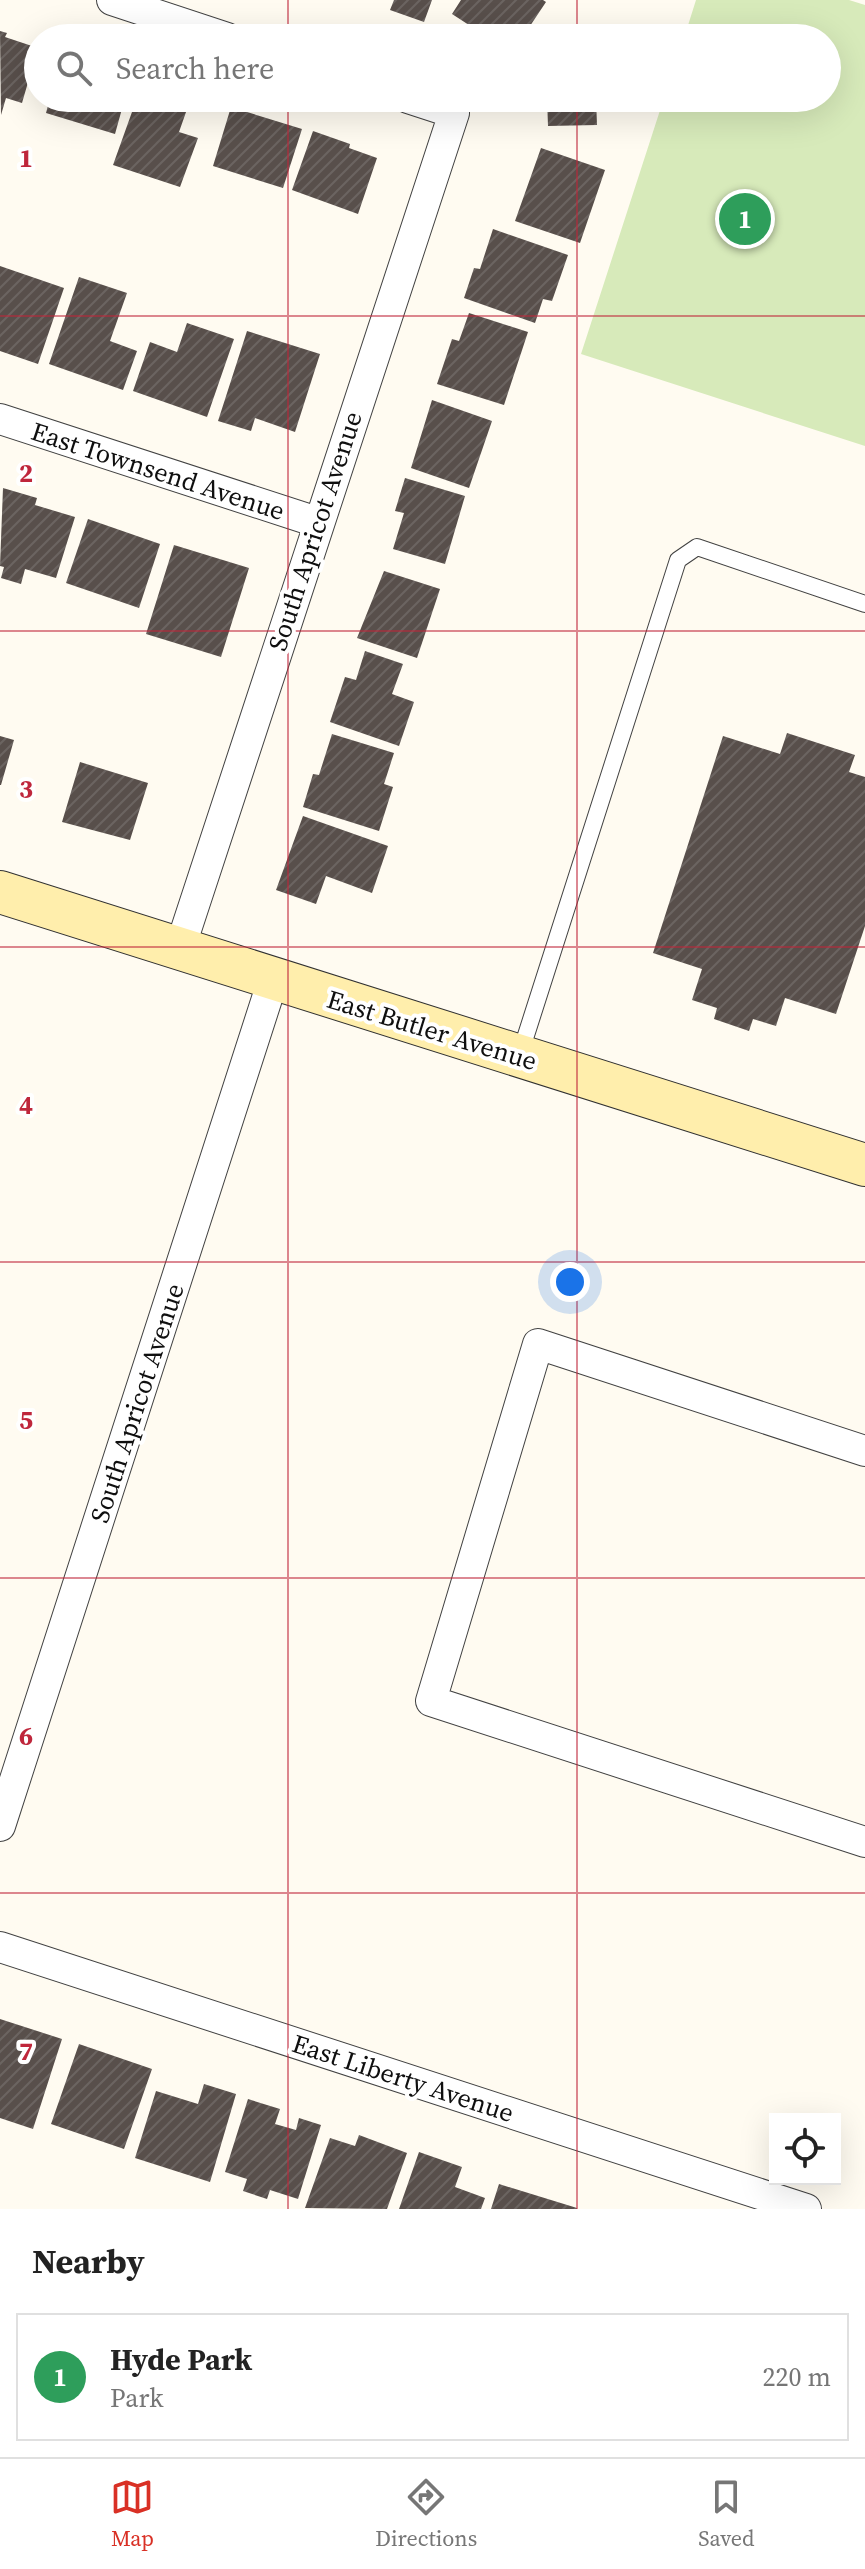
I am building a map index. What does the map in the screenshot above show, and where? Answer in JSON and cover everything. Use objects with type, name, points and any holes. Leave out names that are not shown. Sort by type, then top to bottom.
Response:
[{"type":"street","points":[[112,0],[185,24]]},
{"type":"street","name":"South Apricot Avenue","points":[[179,951],[317,522],[454,113],[451,112]]},
{"type":"street","name":"East Townsend Avenue","points":[[0,419],[317,522]]},
{"type":"street","name":"East Butler Avenue","points":[[0,892],[865,1165]]},
{"type":"street","name":"South Apricot Avenue","points":[[0,1826],[273,980]]},
{"type":"street","points":[[865,1451],[538,1344],[431,1701],[865,1842]]},
{"type":"street","name":"East Liberty Avenue","points":[[0,1947],[806,2209]]},
{"type":"lane","points":[[519,1057],[678,560],[697,547],[865,604]]},
{"type":"green space","points":[[696,0],[849,0],[865,5],[865,446],[581,354],[659,112],[841,112],[841,24],[688,24]]},
{"type":"building","points":[[394,0],[432,0],[424,22],[390,10]]},
{"type":"building","points":[[461,0],[546,2],[531,24],[467,24],[452,14]]},
{"type":"building","points":[[0,31],[7,33],[5,37],[24,43],[22,103],[6,98],[1,115]]},
{"type":"building","points":[[46,112],[121,112],[115,134]]},
{"type":"building","points":[[132,112],[186,112],[179,132],[198,138],[180,187],[113,165]]},
{"type":"building","points":[[229,112],[247,112],[302,129],[283,188],[213,166]]},
{"type":"building","points":[[548,112],[597,112],[597,125],[548,126]]},
{"type":"building","points":[[313,131],[350,144],[349,148],[377,158],[358,214],[292,190]]},
{"type":"building","points":[[541,148],[605,170],[580,243],[515,221]]},
{"type":"building","points":[[493,229],[568,255],[552,301],[543,299],[535,323],[464,298],[474,268],[480,269]]},
{"type":"building","points":[[0,266],[64,288],[38,364],[0,351]]},
{"type":"building","points":[[79,277],[127,293],[110,341],[137,351],[123,390],[49,364]]},
{"type":"building","points":[[469,313],[528,332],[504,405],[437,384],[452,339],[459,341]]},
{"type":"building","points":[[187,323],[234,339],[207,417],[133,391],[150,342],[177,352]]},
{"type":"building","points":[[247,331],[320,354],[295,432],[255,418],[251,431],[218,421]]},
{"type":"building","points":[[432,400],[492,421],[469,488],[411,468]]},
{"type":"building","points":[[405,478],[465,496],[445,564],[393,549],[404,513],[395,511]]},
{"type":"building","points":[[3,488],[37,498],[35,505],[75,517],[56,578],[25,569],[21,584],[1,578],[4,567],[0,566]]},
{"type":"building","points":[[88,519],[160,544],[139,608],[66,583]]},
{"type":"building","points":[[174,545],[249,568],[221,657],[146,634]]},
{"type":"building","points":[[384,571],[440,589],[417,658],[357,638]]},
{"type":"building","points":[[365,651],[403,664],[392,694],[414,702],[399,746],[330,722],[345,677],[356,680]]},
{"type":"building","points":[[787,733],[855,755],[849,772],[865,777],[865,926],[836,1014],[785,998],[776,1026],[753,1019],[749,1031],[714,1019],[717,1008],[692,1000],[702,969],[653,953],[723,736],[780,754]]},
{"type":"building","points":[[332,734],[394,753],[384,784],[393,787],[379,831],[303,807],[313,774],[319,775]]},
{"type":"building","points":[[0,736],[14,740],[1,785],[0,785]]},
{"type":"building","points":[[80,762],[148,783],[130,840],[62,822]]},
{"type":"building","points":[[303,816],[388,846],[372,893],[326,876],[316,904],[276,890]]},
{"type":"building","points":[[0,2019],[62,2039],[33,2129],[0,2118]]},
{"type":"building","points":[[79,2044],[152,2069],[124,2149],[51,2124]]},
{"type":"building","points":[[204,2084],[236,2094],[210,2182],[135,2158],[156,2091],[198,2104]]},
{"type":"building","points":[[248,2099],[280,2109],[275,2124],[296,2130],[299,2118],[321,2125],[298,2199],[270,2190],[267,2199],[243,2191],[247,2179],[225,2172]]},
{"type":"building","points":[[359,2135],[407,2153],[387,2209],[305,2208],[330,2138],[355,2146]]},
{"type":"building","points":[[419,2152],[462,2167],[455,2187],[485,2198],[481,2209],[399,2209]]},
{"type":"building","points":[[499,2184],[577,2208],[577,2209],[491,2209]]},
{"type":"place","name":"Hyde Park","points":[[745,219]]}]
